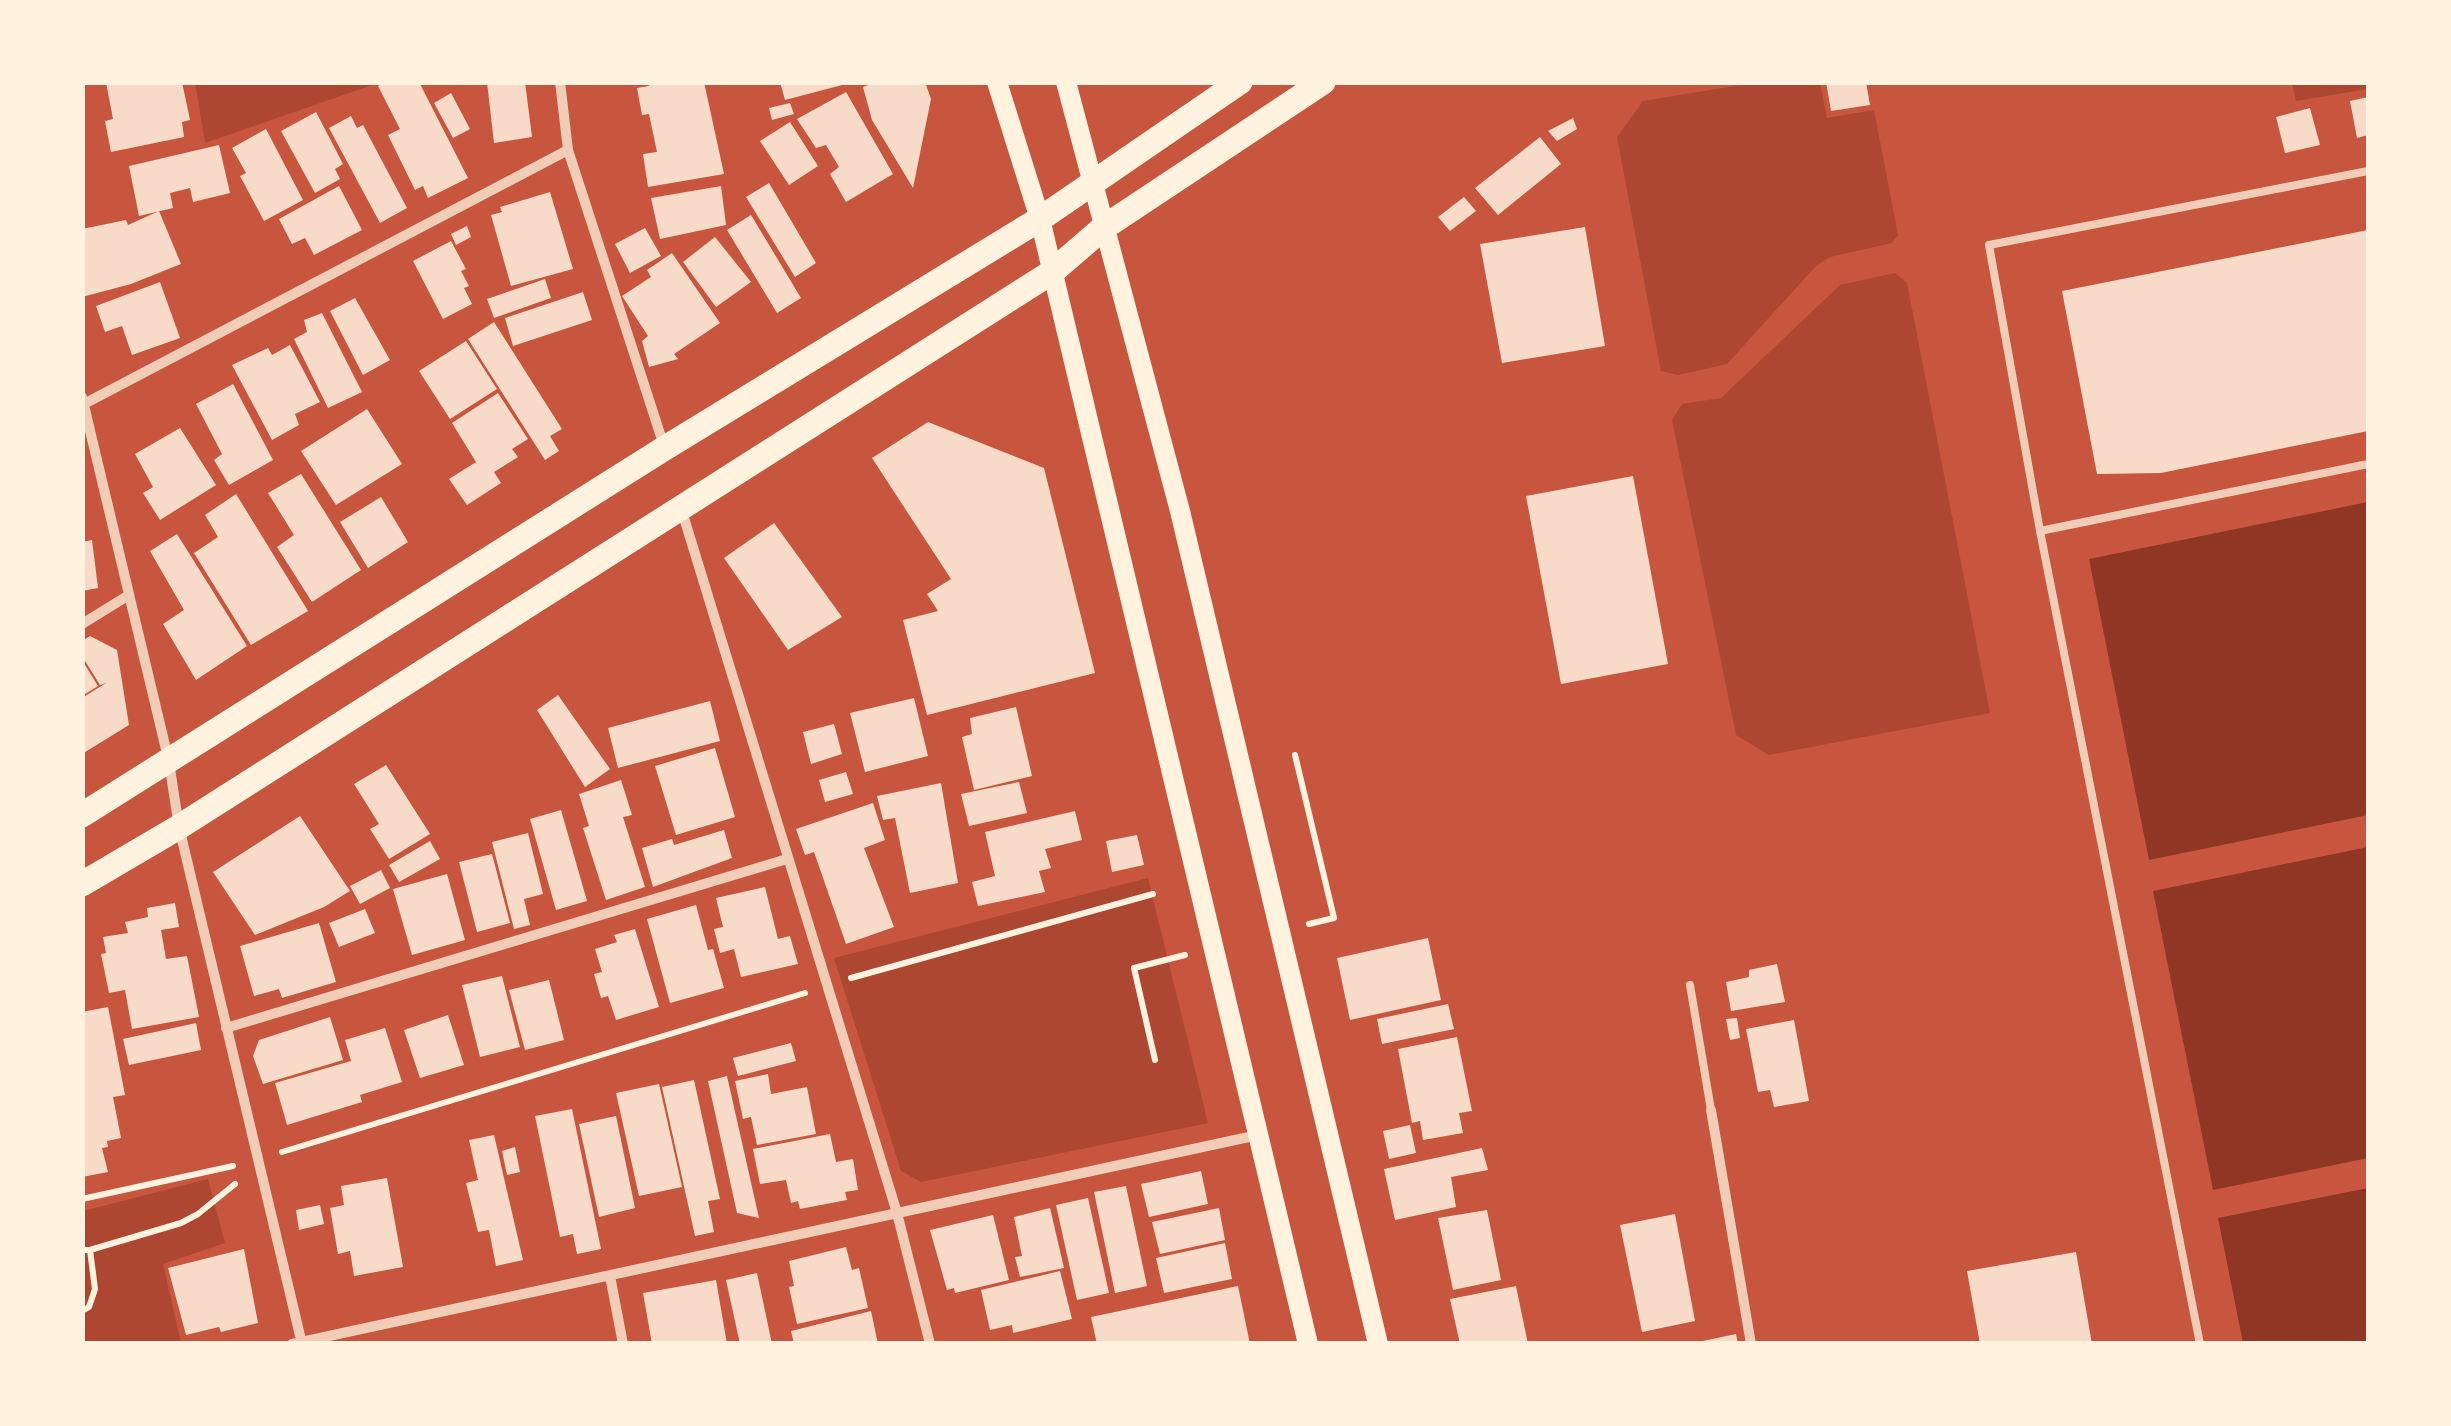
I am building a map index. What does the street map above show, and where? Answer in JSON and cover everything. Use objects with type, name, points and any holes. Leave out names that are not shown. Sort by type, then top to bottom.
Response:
[{"type":"main road","points":[[999,82],[1040,218],[1308,1344]]},
{"type":"main road","points":[[1066,82],[1180,511],[1378,1344]]},
{"type":"main road","points":[[82,815],[664,448],[1040,218],[1240,82]]},
{"type":"main road","points":[[82,884],[179,828],[1052,272],[1103,228],[1322,82]]},
{"type":"street","points":[[560,82],[568,150],[664,448]]},
{"type":"street","points":[[568,150],[83,402],[169,762],[179,828],[298,1343],[1258,1135]]},
{"type":"street","points":[[681,506],[897,1213],[930,1344]]},
{"type":"street","points":[[82,624],[129,595]]},
{"type":"street","points":[[226,1028],[787,860]]},
{"type":"street","points":[[1712,1110],[1751,1344]]},
{"type":"street","points":[[610,1276],[623,1344]]},
{"type":"lane","points":[[2200,1344],[2040,531],[1989,245],[2368,171]]},
{"type":"lane","points":[[2040,531],[2368,464]]},
{"type":"lane","points":[[1690,985],[1712,1110]]},
{"type":"path","points":[[1294,755],[1334,918]]},
{"type":"path","points":[[841,981],[1153,894]]},
{"type":"path","points":[[1134,968],[1155,1060]]},
{"type":"path","points":[[269,1156],[811,991]]},
{"type":"path","points":[[82,1199],[239,1164],[234,1188],[198,1214],[181,1223],[86,1250],[95,1288],[89,1307],[82,1311]]},
{"type":"shaded area","points":[[195,82],[378,83],[205,143]]},
{"type":"shaded area","points":[[1758,82],[1820,83],[1827,118],[1874,110],[1898,235],[1892,243],[1830,257],[1816,266],[1727,364],[1678,375],[1661,371],[1617,137],[1643,101]]},
{"type":"shaded area","points":[[2292,83],[2368,83],[2368,89],[2296,101]]},
{"type":"shaded area","points":[[1895,273],[1907,283],[1990,713],[1769,755],[1736,735],[1672,420],[1682,404],[1721,398],[1840,285]]},
{"type":"shaded area","points":[[2368,502],[2368,815],[2149,860],[2089,559]]},
{"type":"shaded area","points":[[2368,847],[2368,1158],[2213,1190],[2153,891]]},
{"type":"shaded area","points":[[1148,878],[1208,1123],[921,1182],[901,1171],[834,958]]},
{"type":"shaded area","points":[[208,1179],[225,1243],[163,1264],[181,1343],[83,1344],[83,1211]]},
{"type":"shaded area","points":[[2368,1188],[2368,1343],[2243,1343],[2218,1218]]},
{"type":"building","points":[[106,82],[182,82],[190,120],[182,122],[184,137],[111,152],[105,121],[113,119]]},
{"type":"building","points":[[386,82],[419,82],[468,178],[428,198],[423,186],[415,190],[388,135],[400,129],[378,86]]},
{"type":"building","points":[[487,82],[525,82],[532,137],[494,143]]},
{"type":"building","points":[[648,82],[704,82],[724,174],[648,187],[643,154],[657,152],[649,114],[642,115],[637,88],[649,86]]},
{"type":"building","points":[[780,82],[846,82],[846,84],[785,100]]},
{"type":"building","points":[[877,82],[925,82],[931,99],[913,188],[872,120],[863,87]]},
{"type":"building","points":[[1826,82],[1866,82],[1870,105],[1831,111]]},
{"type":"building","points":[[846,92],[893,174],[846,202],[830,174],[839,167],[826,145],[816,148],[797,119]]},
{"type":"building","points":[[451,93],[470,129],[453,138],[434,103]]},
{"type":"building","points":[[2368,97],[2368,135],[2357,138],[2350,101]]},
{"type":"building","points":[[790,103],[794,114],[772,120],[769,108]]},
{"type":"building","points":[[2310,108],[2320,145],[2285,153],[2276,117]]},
{"type":"building","points":[[316,112],[343,164],[335,169],[340,179],[315,193],[281,131]]},
{"type":"building","points":[[351,116],[357,128],[363,125],[407,208],[380,223],[329,128]]},
{"type":"building","points":[[1573,118],[1577,129],[1557,141],[1548,131]]},
{"type":"building","points":[[790,122],[818,166],[789,185],[760,141]]},
{"type":"building","points":[[266,129],[303,200],[264,221],[240,176],[246,173],[232,148]]},
{"type":"building","points":[[1540,137],[1561,164],[1498,215],[1475,188]]},
{"type":"building","points":[[219,145],[230,193],[193,202],[190,188],[170,193],[173,208],[139,216],[129,166]]},
{"type":"building","points":[[769,183],[816,263],[795,277],[746,197]]},
{"type":"building","points":[[339,186],[362,230],[314,255],[305,238],[292,244],[279,219]]},
{"type":"building","points":[[721,186],[726,225],[660,239],[651,198]]},
{"type":"building","points":[[550,192],[573,269],[511,286],[491,215],[502,212],[500,207]]},
{"type":"building","points":[[1464,197],[1476,211],[1450,231],[1438,217]]},
{"type":"building","points":[[159,211],[181,264],[131,284],[82,297],[82,229],[126,220],[128,225]]},
{"type":"building","points":[[751,215],[801,298],[777,313],[727,230]]},
{"type":"building","points":[[467,226],[471,237],[456,245],[451,234]]},
{"type":"building","points":[[1585,227],[1605,346],[1502,363],[1480,244]]},
{"type":"building","points":[[645,228],[661,256],[630,273],[615,244]]},
{"type":"building","points":[[2368,230],[2368,431],[2161,473],[2097,474],[2062,291]]},
{"type":"building","points":[[715,237],[751,282],[716,307],[683,262]]},
{"type":"building","points":[[451,241],[466,269],[461,271],[472,304],[443,319],[413,261]]},
{"type":"building","points":[[672,253],[720,323],[674,354],[678,359],[649,367],[642,341],[648,336],[622,296],[651,277],[647,270]]},
{"type":"building","points":[[545,279],[551,298],[494,318],[487,299]]},
{"type":"building","points":[[160,282],[180,338],[132,355],[122,326],[105,332],[96,306]]},
{"type":"building","points":[[583,292],[592,320],[513,346],[505,318]]},
{"type":"building","points":[[355,298],[390,360],[363,375],[330,311]]},
{"type":"building","points":[[322,313],[362,392],[328,408],[294,339],[307,332],[304,320]]},
{"type":"building","points":[[494,322],[562,429],[550,436],[559,451],[545,460],[468,339]]},
{"type":"building","points":[[466,341],[497,389],[450,419],[419,371]]},
{"type":"building","points":[[290,345],[320,402],[295,414],[299,425],[272,440],[232,365],[268,348],[272,355]]},
{"type":"building","points":[[233,384],[273,460],[229,485],[214,460],[222,454],[196,404]]},
{"type":"building","points":[[498,393],[528,439],[512,449],[518,457],[494,472],[501,483],[467,505],[449,479],[476,462],[452,423]]},
{"type":"building","points":[[367,409],[402,464],[336,505],[301,451]]},
{"type":"building","points":[[928,422],[1044,468],[1095,673],[927,715],[903,620],[938,611],[927,594],[951,579],[872,458]]},
{"type":"building","points":[[180,428],[216,485],[160,520],[143,493],[153,487],[135,454]]},
{"type":"building","points":[[301,474],[361,570],[312,602],[277,547],[294,535],[268,493]]},
{"type":"building","points":[[1633,476],[1668,664],[1561,684],[1526,496]]},
{"type":"building","points":[[236,494],[308,611],[251,645],[194,553],[218,537],[205,515]]},
{"type":"building","points":[[381,497],[408,542],[368,568],[340,522]]},
{"type":"building","points":[[774,523],[842,617],[788,650],[724,558]]},
{"type":"building","points":[[177,534],[247,646],[196,680],[163,624],[184,610],[150,551]]},
{"type":"building","points":[[92,540],[98,588],[82,591],[82,542]]},
{"type":"building","points":[[90,636],[117,650],[129,725],[82,754],[82,698],[106,683],[100,685],[82,656],[82,641]]},
{"type":"building","points":[[82,660],[98,686],[82,696]]},
{"type":"building","points":[[558,695],[610,769],[585,787],[537,710]]},
{"type":"building","points":[[914,698],[928,756],[865,772],[850,713]]},
{"type":"building","points":[[710,701],[720,741],[618,768],[608,728]]},
{"type":"building","points":[[1016,707],[1032,776],[974,790],[962,737],[972,734],[970,718]]},
{"type":"building","points":[[834,724],[842,754],[811,764],[803,732]]},
{"type":"building","points":[[715,748],[735,817],[676,835],[655,766]]},
{"type":"building","points":[[386,765],[430,834],[389,859],[370,829],[379,824],[354,784]]},
{"type":"building","points":[[846,772],[853,794],[825,802],[819,780]]},
{"type":"building","points":[[621,780],[632,815],[623,817],[645,887],[606,900],[583,828],[589,826],[579,794]]},
{"type":"building","points":[[1019,782],[1027,813],[969,826],[961,794]]},
{"type":"building","points":[[941,783],[958,883],[910,893],[895,818],[883,820],[877,796]]},
{"type":"building","points":[[873,803],[885,840],[864,848],[894,927],[846,944],[814,852],[805,855],[796,829]]},
{"type":"building","points":[[561,810],[587,901],[556,910],[530,819]]},
{"type":"building","points":[[1075,811],[1082,840],[1045,849],[1051,868],[1039,871],[1045,892],[978,906],[972,882],[995,876],[985,832]]},
{"type":"building","points":[[300,816],[350,891],[324,907],[255,935],[213,872]]},
{"type":"building","points":[[724,830],[732,858],[653,887],[642,848],[672,839],[674,845]]},
{"type":"building","points":[[528,833],[543,894],[524,899],[530,925],[514,929],[492,842]]},
{"type":"building","points":[[1137,835],[1144,865],[1112,872],[1106,841]]},
{"type":"building","points":[[430,841],[440,859],[399,882],[389,865]]},
{"type":"building","points":[[492,854],[510,923],[477,932],[459,862]]},
{"type":"building","points":[[381,870],[390,888],[360,904],[350,886]]},
{"type":"building","points":[[447,874],[465,940],[412,955],[393,889]]},
{"type":"building","points":[[765,887],[778,939],[790,936],[798,964],[741,977],[734,949],[720,953],[714,929],[723,927],[716,898]]},
{"type":"building","points":[[175,903],[179,927],[161,930],[166,959],[187,956],[199,1017],[132,1029],[125,990],[109,993],[101,954],[106,953],[103,937],[128,933],[125,922],[148,917],[147,908]]},
{"type":"building","points":[[696,905],[708,950],[713,949],[724,988],[670,1003],[647,919]]},
{"type":"building","points":[[365,909],[375,933],[339,947],[329,923]]},
{"type":"building","points":[[319,923],[336,982],[282,998],[279,989],[254,996],[240,946]]},
{"type":"building","points":[[635,929],[659,1007],[616,1020],[608,996],[601,998],[594,974],[602,972],[595,949],[617,942],[614,935]]},
{"type":"building","points":[[1428,938],[1441,1000],[1350,1020],[1337,958]]},
{"type":"building","points":[[1777,964],[1785,1002],[1731,1011],[1726,982],[1749,977],[1749,970]]},
{"type":"building","points":[[502,976],[520,1047],[480,1057],[462,985]]},
{"type":"building","points":[[549,980],[564,1040],[525,1050],[509,990]]},
{"type":"building","points":[[1448,1004],[1454,1029],[1382,1044],[1377,1019]]},
{"type":"building","points":[[108,1007],[125,1095],[113,1097],[121,1138],[107,1141],[108,1147],[102,1148],[108,1172],[82,1177],[82,1012]]},
{"type":"building","points":[[448,1015],[464,1065],[420,1078],[404,1030]]},
{"type":"building","points":[[330,1017],[343,1060],[263,1084],[253,1056],[259,1040]]},
{"type":"building","points":[[1737,1018],[1740,1038],[1730,1040],[1726,1019]]},
{"type":"building","points":[[1794,1020],[1809,1101],[1774,1107],[1770,1090],[1758,1092],[1746,1029]]},
{"type":"building","points":[[196,1023],[201,1050],[129,1065],[123,1039]]},
{"type":"building","points":[[385,1028],[402,1082],[360,1095],[362,1102],[287,1125],[275,1083],[351,1061],[345,1040]]},
{"type":"building","points":[[1457,1037],[1472,1111],[1459,1113],[1463,1133],[1423,1140],[1420,1121],[1412,1123],[1398,1049]]},
{"type":"building","points":[[791,1043],[796,1061],[738,1076],[733,1058]]},
{"type":"building","points":[[768,1074],[771,1094],[807,1087],[816,1134],[757,1145],[751,1117],[743,1119],[735,1081]]},
{"type":"building","points":[[727,1076],[759,1218],[737,1213],[708,1081]]},
{"type":"building","points":[[694,1080],[720,1199],[708,1201],[714,1232],[695,1236],[662,1087]]},
{"type":"building","points":[[659,1084],[682,1187],[639,1196],[616,1093]]},
{"type":"building","points":[[572,1109],[601,1249],[577,1254],[573,1234],[560,1237],[535,1116]]},
{"type":"building","points":[[616,1116],[635,1208],[599,1217],[579,1124]]},
{"type":"building","points":[[1410,1125],[1416,1153],[1389,1159],[1383,1131]]},
{"type":"building","points":[[830,1134],[836,1162],[853,1159],[858,1190],[845,1192],[847,1200],[800,1209],[798,1201],[791,1203],[786,1180],[760,1184],[753,1149]]},
{"type":"building","points":[[494,1135],[523,1260],[496,1266],[489,1230],[478,1232],[466,1183],[478,1180],[469,1140]]},
{"type":"building","points":[[515,1147],[520,1172],[507,1175],[502,1151]]},
{"type":"building","points":[[1482,1148],[1488,1170],[1451,1177],[1456,1207],[1395,1220],[1384,1169]]},
{"type":"building","points":[[1201,1171],[1208,1204],[1149,1217],[1141,1184]]},
{"type":"building","points":[[387,1178],[403,1267],[354,1276],[350,1251],[338,1254],[330,1208],[344,1205],[341,1186]]},
{"type":"building","points":[[1126,1186],[1147,1286],[1115,1293],[1094,1192]]},
{"type":"building","points":[[1088,1198],[1109,1293],[1077,1300],[1056,1205]]},
{"type":"building","points":[[320,1205],[324,1224],[299,1230],[296,1210]]},
{"type":"building","points":[[1050,1208],[1064,1268],[1020,1277],[1015,1257],[1022,1256],[1014,1217]]},
{"type":"building","points":[[1219,1208],[1225,1240],[1160,1254],[1152,1222]]},
{"type":"building","points":[[1487,1210],[1501,1280],[1453,1290],[1438,1218]]},
{"type":"building","points":[[1675,1214],[1695,1321],[1642,1332],[1620,1225]]},
{"type":"building","points":[[993,1215],[1009,1280],[955,1293],[954,1288],[947,1290],[930,1230]]},
{"type":"building","points":[[1225,1243],[1232,1279],[1164,1293],[1156,1258]]},
{"type":"building","points":[[846,1247],[852,1270],[859,1268],[868,1308],[797,1324],[789,1287],[794,1286],[789,1261]]},
{"type":"building","points":[[244,1249],[258,1323],[186,1335],[168,1268]]},
{"type":"building","points":[[2076,1252],[2092,1344],[1980,1344],[1967,1271]]},
{"type":"building","points":[[1060,1271],[1072,1319],[1013,1333],[1012,1325],[990,1330],[981,1290]]},
{"type":"building","points":[[757,1273],[772,1344],[740,1344],[726,1280]]},
{"type":"building","points":[[716,1280],[727,1344],[652,1344],[643,1293]]},
{"type":"building","points":[[1238,1286],[1250,1344],[1097,1344],[1091,1317]]},
{"type":"building","points":[[1516,1286],[1528,1344],[1460,1344],[1450,1299]]},
{"type":"building","points":[[871,1311],[878,1344],[794,1344],[791,1331]]},
{"type":"building","points":[[1736,1334],[1738,1344],[1698,1344],[1698,1342]]}]
